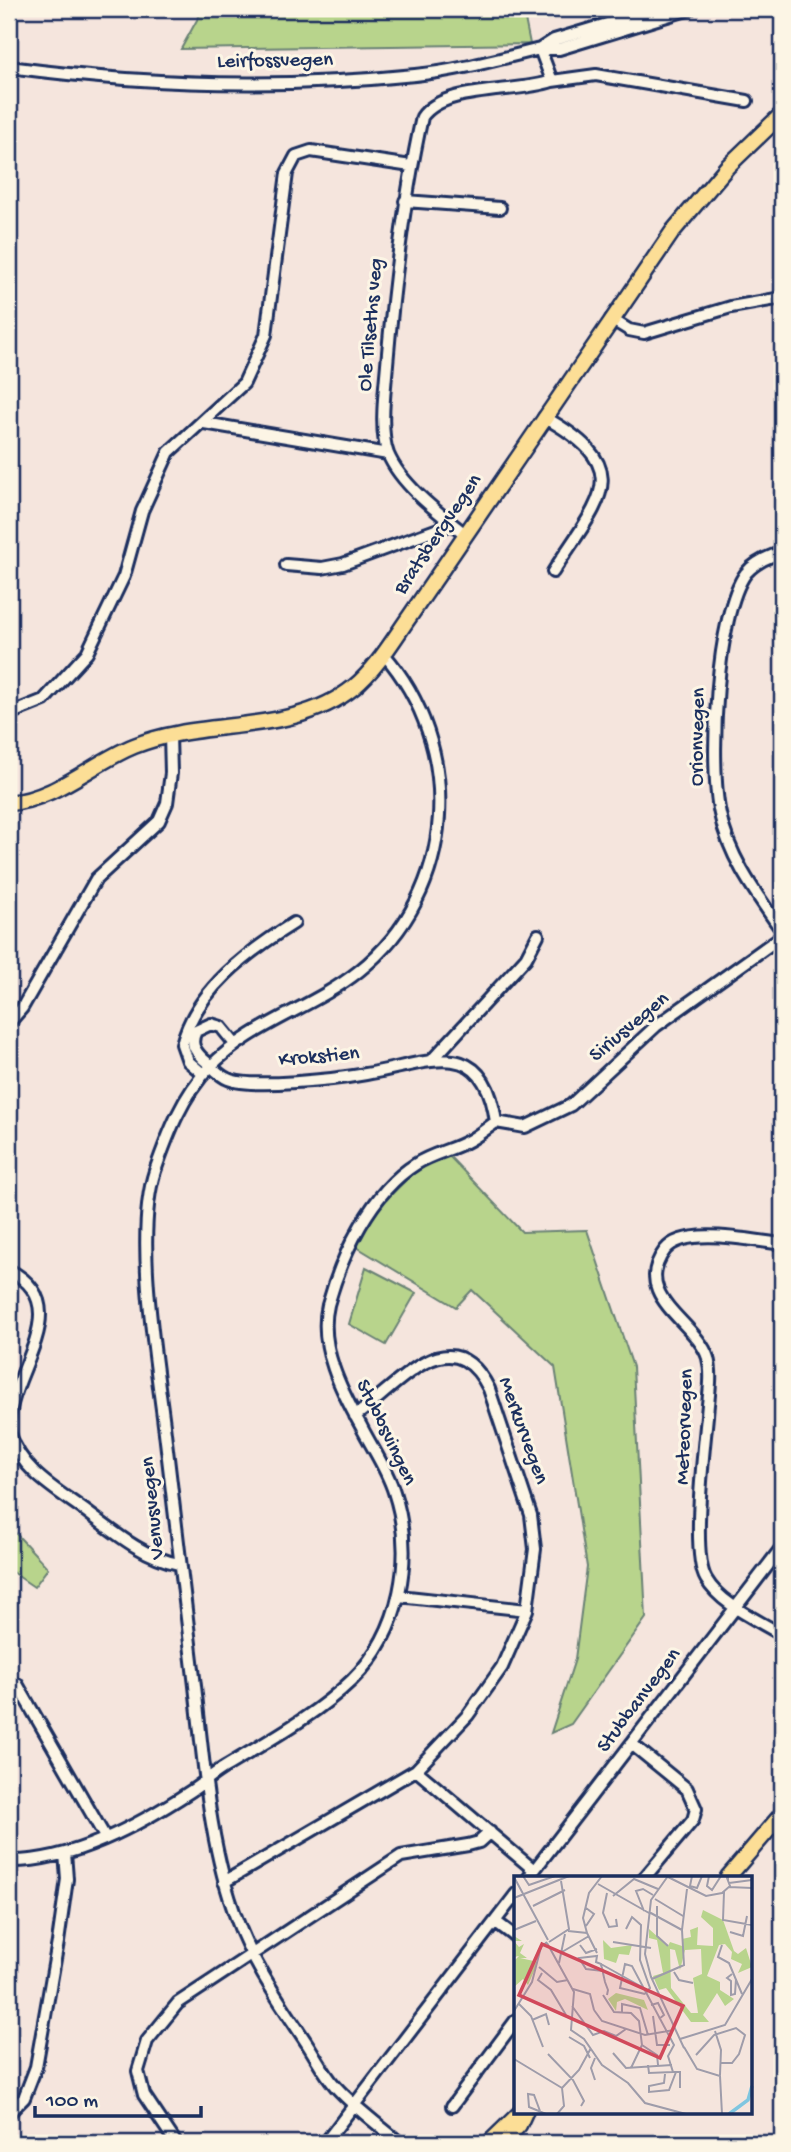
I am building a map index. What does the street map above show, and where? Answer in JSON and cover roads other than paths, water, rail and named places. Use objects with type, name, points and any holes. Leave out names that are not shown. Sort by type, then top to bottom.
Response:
[{"type":"main road","name":"Bratsbergvegen","points":[[9,803],[40,796],[136,745],[170,735],[313,710],[354,687],[383,653],[611,318],[699,197],[782,114]]},
{"type":"main road","points":[[728,1876],[782,1814]]},
{"type":"main road","points":[[489,2143],[521,2114]]},
{"type":"main road","points":[[503,2143],[519,2125],[522,2114]]},
{"type":"street","name":"Leirfossvegen","points":[[540,50],[554,40],[657,9]]},
{"type":"street","name":"Leirfossvegen","points":[[9,67],[127,80],[237,84],[326,82],[417,75],[540,50],[559,49],[690,9]]},
{"type":"street","points":[[540,50],[552,80],[596,75],[747,101]]},
{"type":"street","name":"Ole Tilseths veg","points":[[388,454],[384,410],[391,307],[405,201],[422,117],[443,99],[536,86],[552,80]]},
{"type":"street","points":[[9,714],[44,701],[87,653],[124,576],[151,485],[169,452],[204,424],[244,383],[266,335],[287,173],[296,156],[311,151],[411,166]]},
{"type":"street","points":[[405,201],[500,208]]},
{"type":"street","points":[[611,318],[633,332],[644,333],[731,307],[782,298]]},
{"type":"street","points":[[544,417],[587,447],[604,477],[602,495],[553,572]]},
{"type":"street","points":[[204,424],[388,454],[420,499],[465,534]]},
{"type":"street","points":[[286,565],[322,568],[343,564],[452,524]]},
{"type":"street","name":"Orionvegen","points":[[782,552],[746,572],[730,608],[715,703],[714,765],[720,814],[735,858],[782,930]]},
{"type":"street","name":"Venusvegen","points":[[383,653],[409,687],[429,734],[440,792],[438,844],[423,891],[387,945],[360,970],[328,993],[235,1044],[207,1070],[185,1097],[154,1173],[147,1205],[148,1265],[179,1564],[214,1839],[225,1882],[251,1955],[329,2077],[400,2143]]},
{"type":"street","points":[[9,1023],[22,1008],[96,879],[159,821],[167,803],[171,773],[170,735]]},
{"type":"street","name":"Krokstien","points":[[294,923],[251,952],[200,1002],[182,1044],[188,1061],[229,1080],[290,1081],[365,1074],[434,1058],[459,1062],[479,1074],[493,1099],[496,1122]]},
{"type":"street","points":[[434,1058],[526,958],[538,935]]},
{"type":"street","name":"Siriusvegen","points":[[496,1122],[525,1127],[571,1105],[656,1026],[782,936]]},
{"type":"street","points":[[207,1070],[194,1047],[194,1036],[200,1027],[216,1025],[235,1044]]},
{"type":"street","name":"Stubbsvingen","points":[[9,1861],[65,1853],[105,1837],[192,1791],[206,1779],[310,1712],[354,1679],[377,1648],[399,1596],[404,1556],[400,1512],[385,1470],[340,1389],[328,1347],[328,1307],[353,1242],[386,1187],[417,1163],[470,1140],[496,1122]]},
{"type":"street","name":"Meteorvegen","points":[[782,1244],[687,1236],[667,1248],[657,1270],[663,1301],[695,1336],[707,1357],[710,1369],[700,1556],[706,1580],[735,1607],[782,1635]]},
{"type":"street","points":[[9,1270],[28,1285],[40,1313],[38,1332],[9,1402],[9,1432],[17,1451],[29,1470],[110,1529],[164,1561],[179,1564]]},
{"type":"street","name":"Merkurvegen","points":[[225,1882],[416,1770],[483,1696],[502,1667],[527,1610],[535,1562],[531,1515],[489,1389],[477,1369],[454,1356],[432,1359],[408,1371],[355,1416]]},
{"type":"street","name":"Stubbanvegen","points":[[531,1874],[633,1745],[782,1547]]},
{"type":"street","points":[[399,1596],[527,1610]]},
{"type":"street","points":[[18,1684],[105,1837]]},
{"type":"street","points":[[633,1745],[687,1789],[696,1809],[692,1820],[646,1876]]},
{"type":"street","points":[[416,1770],[490,1832],[531,1874]]},
{"type":"street","points":[[176,2143],[144,2095],[138,2071],[139,2058],[147,2041],[178,2003],[401,1856],[468,1845],[478,1842],[490,1832]]},
{"type":"street","points":[[9,2113],[24,2098],[36,2067],[63,1904],[65,1853]]},
{"type":"street","points":[[325,2143],[514,1897]]},
{"type":"street","points":[[496,1922],[514,1936]]},
{"type":"street","points":[[452,2106],[514,2023]]}]
